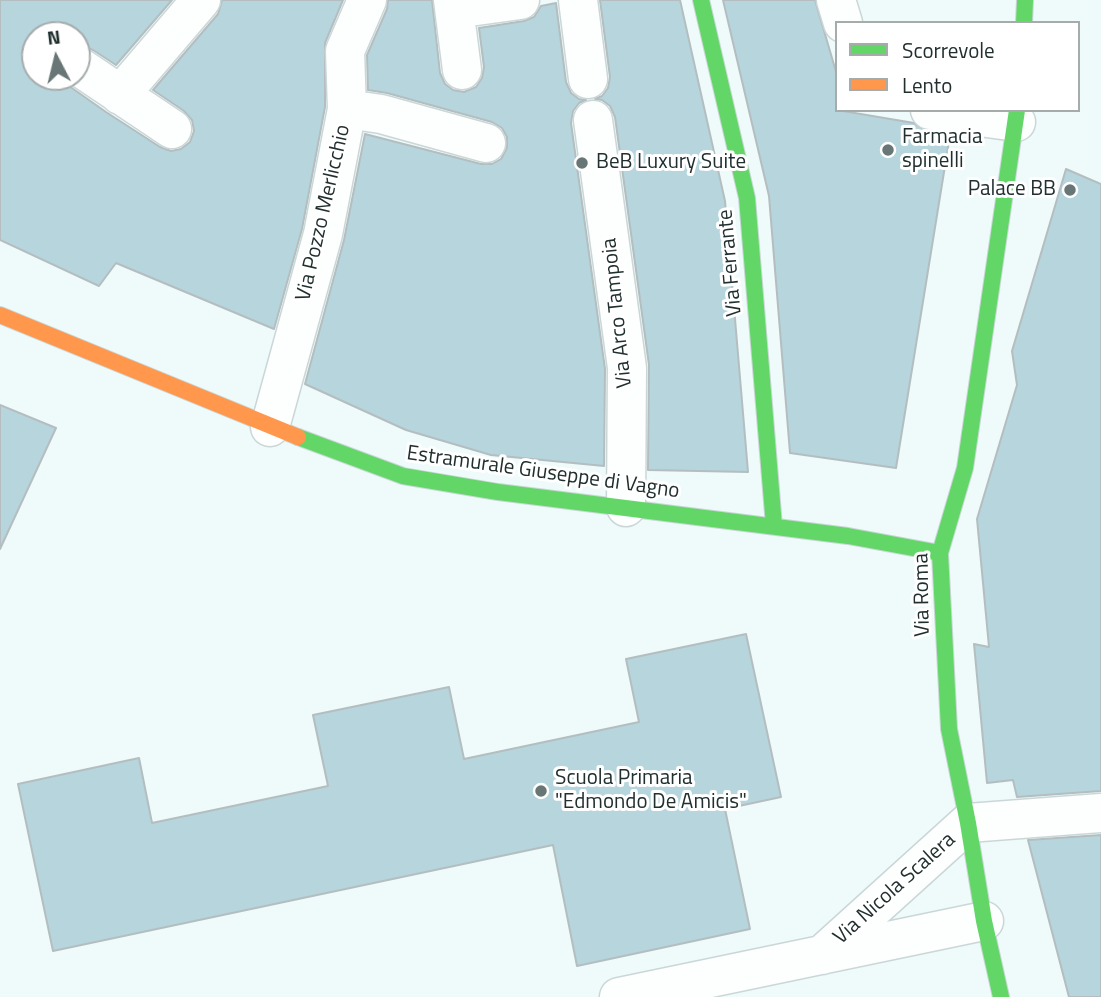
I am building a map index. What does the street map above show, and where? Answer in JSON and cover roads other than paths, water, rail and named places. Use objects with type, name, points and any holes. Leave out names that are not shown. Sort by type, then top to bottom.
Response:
[{"type":"street","points":[[120,95],[201,0]]},
{"type":"street","name":"Via Pozzo Merlicchio","points":[[270,427],[323,234],[347,109],[345,51],[367,0]]},
{"type":"street","points":[[462,70],[454,4],[520,0]]},
{"type":"street","points":[[578,0],[588,79]]},
{"type":"street","name":"Via Ferrante","points":[[701,0],[747,198],[774,526]]},
{"type":"street","points":[[836,0],[843,21]]},
{"type":"street","points":[[1024,21],[1025,0]]},
{"type":"street","points":[[91,75],[172,129]]},
{"type":"street","points":[[347,109],[381,114],[486,143]]},
{"type":"street","points":[[959,112],[1016,116]]},
{"type":"street","name":"Via Roma","points":[[1001,997],[984,921],[949,729],[940,553],[965,468],[1016,116]]},
{"type":"street","name":"Via Arco Tampoia","points":[[593,120],[627,368],[626,507]]},
{"type":"street","name":"Estramurale Giuseppe di Vagno","points":[[0,315],[270,427],[403,476],[498,492],[848,536],[940,553]]},
{"type":"street","points":[[968,823],[1101,813]]},
{"type":"street","name":"Via Nicola Scalera","points":[[822,955],[968,823]]},
{"type":"street","name":"Via Nicola Scalera","points":[[619,997],[984,921]]},
{"type":"place","name":"Farmacia spinelli","points":[[888,150]]},
{"type":"place","name":"BeB Luxury Suite","points":[[582,163]]},
{"type":"place","name":"Palace BB","points":[[1070,190]]},
{"type":"place","name":"Scuola Primaria \"Edmondo De Amicis\"","points":[[541,791]]}]
